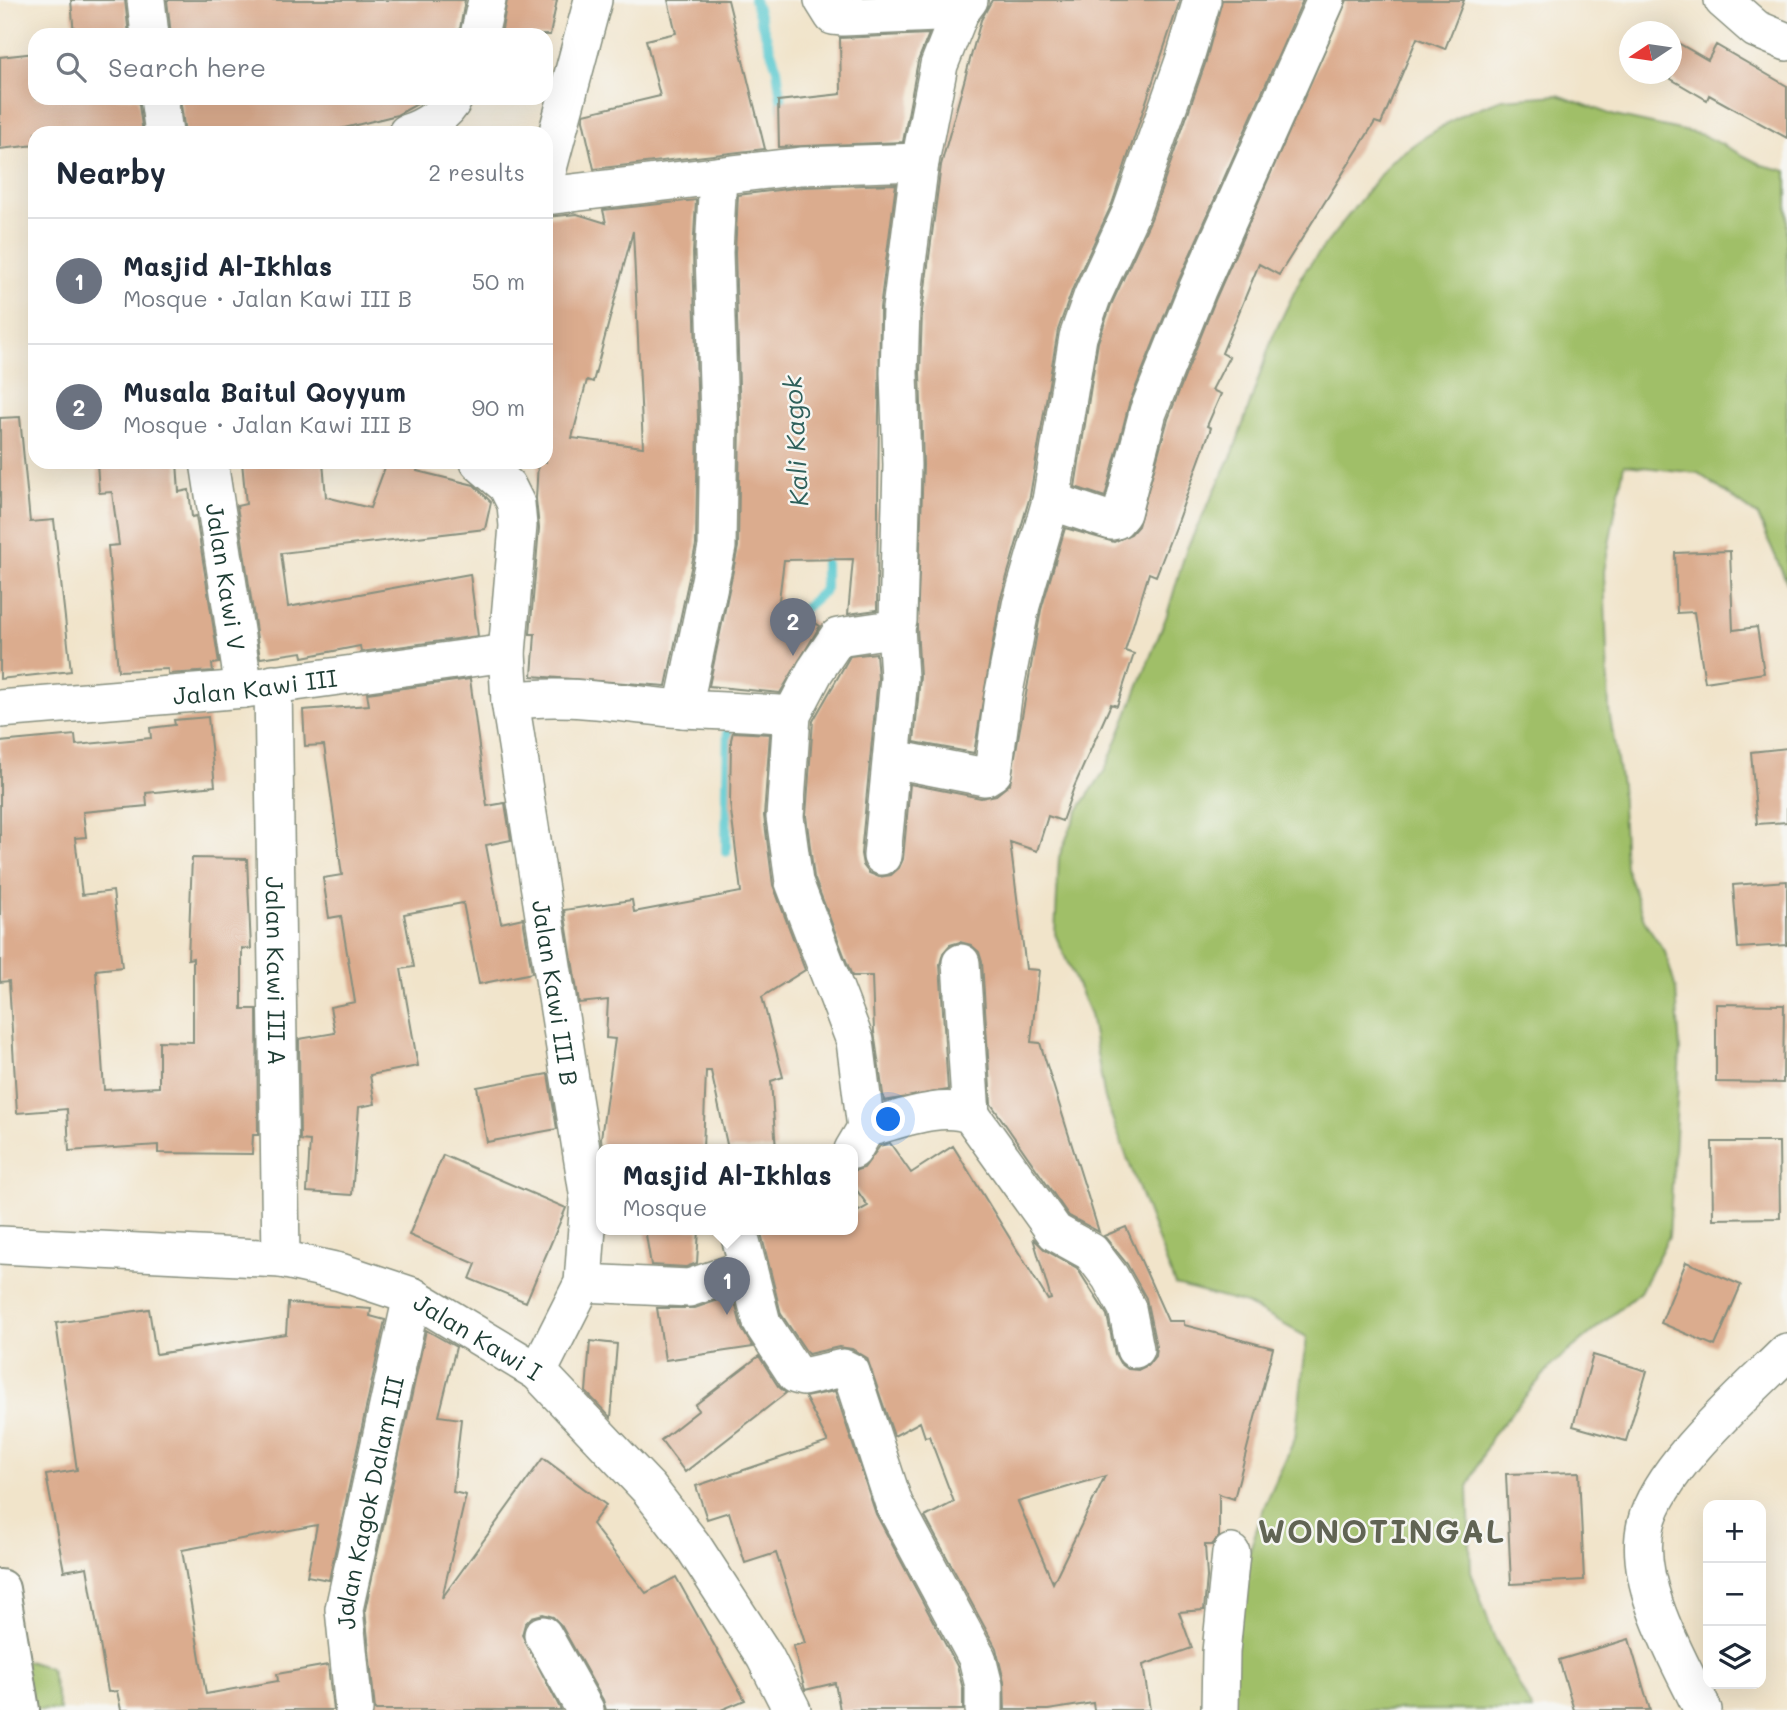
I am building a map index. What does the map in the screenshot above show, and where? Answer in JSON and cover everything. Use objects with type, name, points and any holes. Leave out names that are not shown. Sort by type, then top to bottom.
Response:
[{"type":"main road","points":[[0,1589],[20,1710]]},
{"type":"street","points":[[146,0],[149,28]]},
{"type":"street","points":[[480,28],[486,0]]},
{"type":"street","points":[[553,150],[593,0]]},
{"type":"street","points":[[823,0],[833,16],[843,17],[964,6],[939,65],[920,162],[901,309],[899,373],[902,475],[896,626],[899,678],[882,856]]},
{"type":"street","points":[[893,759],[985,777],[993,772],[1003,697],[1021,605],[1051,501],[1078,337],[1106,262],[1131,212],[1185,58],[1202,0]]},
{"type":"street","points":[[1051,501],[1111,521],[1116,520],[1122,513],[1148,412],[1197,290],[1326,0]]},
{"type":"street","points":[[1723,0],[1756,29],[1787,42]]},
{"type":"street","points":[[160,105],[163,126]]},
{"type":"street","points":[[424,126],[450,105]]},
{"type":"street","points":[[553,195],[791,167],[920,162]]},
{"type":"street","points":[[684,709],[717,547],[719,419],[714,252],[718,176]]},
{"type":"street","name":"Jalan Kawi V","points":[[211,469],[258,687]]},
{"type":"street","name":"Jalan Kawi III B","points":[[487,469],[507,486],[516,504],[518,526],[507,653],[510,701],[587,1176],[589,1222],[583,1283],[538,1373]]},
{"type":"street","points":[[896,626],[838,637],[815,671],[792,715],[785,817],[789,861],[794,883],[855,1041],[860,1139],[944,1111],[961,1111],[971,1115]]},
{"type":"street","name":"Jalan Kawi III","points":[[0,709],[258,687],[507,653]]},
{"type":"street","name":"Jalan Kawi III A","points":[[258,687],[281,1259]]},
{"type":"street","points":[[510,701],[545,696],[576,696],[684,709],[733,709],[792,715]]},
{"type":"street","points":[[961,963],[971,1115],[1055,1232],[1091,1252],[1110,1277],[1127,1308],[1135,1349]]},
{"type":"street","points":[[739,1235],[762,1323],[796,1375],[803,1377],[843,1368],[851,1373],[894,1504],[977,1658],[984,1686],[984,1710]]},
{"type":"street","name":"Jalan Kawi I","points":[[0,1245],[281,1259],[340,1272],[412,1296],[538,1373],[649,1489],[673,1518],[765,1657],[793,1710]]},
{"type":"street","points":[[583,1283],[689,1288],[748,1268]]},
{"type":"street","name":"Jalan Kagok Dalam III","points":[[354,1710],[344,1609],[412,1296]]},
{"type":"street","points":[[1703,1710],[1665,1631],[1650,1588],[1644,1553],[1646,1524],[1660,1492],[1691,1451],[1787,1352]]},
{"type":"street","points":[[1220,1710],[1221,1652],[1231,1553]]},
{"type":"street","points":[[542,1635],[585,1710]]},
{"type":"green space","points":[[1558,95],[1615,116],[1703,135],[1762,165],[1787,171],[1787,583],[1758,516],[1698,473],[1624,465],[1604,571],[1609,710],[1621,785],[1625,866],[1645,922],[1665,952],[1676,989],[1680,1051],[1669,1236],[1640,1292],[1552,1365],[1491,1437],[1468,1487],[1471,1571],[1494,1637],[1532,1710],[1228,1710],[1244,1568],[1264,1507],[1295,1438],[1307,1337],[1246,1304],[1175,1285],[1105,1099],[1090,1014],[1055,934],[1059,857],[1077,812],[1105,770],[1167,615],[1186,550],[1233,453],[1273,336],[1304,272],[1391,161],[1420,140],[1463,114],[1502,99]]},
{"type":"green space","points":[[24,1660],[50,1668],[60,1710],[0,1710],[0,1662]]},
{"type":"building","points":[[71,0],[125,0],[128,28],[73,28]]},
{"type":"building","points":[[167,0],[465,0],[460,28],[170,28]]},
{"type":"building","points":[[507,0],[557,0],[551,28],[502,28]]},
{"type":"building","points":[[668,0],[728,0],[765,149],[594,169],[584,114],[660,96],[646,40],[676,33]]},
{"type":"building","points":[[992,0],[1180,0],[1112,204],[1073,288],[1058,330],[1030,496],[1000,601],[974,753],[914,742],[920,677],[917,627],[923,465],[920,373],[922,311],[941,165],[981,20]]},
{"type":"building","points":[[1222,0],[1303,0],[1178,282],[1129,404],[1105,497],[1075,487],[1098,342],[1111,305],[1151,219],[1205,64]]},
{"type":"building","points":[[1347,0],[1464,0],[1445,49],[1417,38],[1381,124],[1375,122],[1279,275],[1259,264],[1222,353],[1229,357],[1212,390],[1221,394],[1207,426],[1211,428],[1156,576],[1149,573],[1125,651],[1134,654],[1117,706],[1111,704],[1062,821],[1048,816],[1037,851],[1010,842],[1026,969],[1039,970],[1031,1042],[1040,1043],[1099,1232],[1069,1216],[991,1104],[982,962],[979,952],[971,945],[960,942],[950,945],[943,953],[940,964],[948,1090],[884,1101],[874,1032],[872,976],[852,976],[814,877],[806,816],[813,721],[850,656],[876,653],[878,678],[861,854],[863,865],[869,873],[879,877],[891,875],[899,868],[903,859],[910,784],[981,798],[996,795],[1010,784],[1041,610],[1065,528],[1114,542],[1131,534],[1138,526],[1168,419],[1216,298]]},
{"type":"building","points":[[929,34],[918,61],[903,142],[779,147],[778,101],[841,94],[840,38]]},
{"type":"building","points":[[1682,45],[1708,60],[1716,45],[1787,86],[1787,138],[1709,95],[1707,100],[1680,84],[1682,84]]},
{"type":"building","points":[[28,54],[28,105],[139,105],[142,126],[28,126],[28,146],[0,149],[0,57]]},
{"type":"building","points":[[181,105],[416,105],[397,115],[352,126],[184,126]]},
{"type":"building","points":[[896,184],[880,308],[877,610],[848,614],[853,559],[784,560],[779,600],[820,626],[780,693],[709,686],[738,547],[740,419],[735,252],[738,195],[803,187]]},
{"type":"building","points":[[696,200],[693,253],[698,419],[696,545],[666,686],[532,676],[535,634],[530,634],[539,528],[536,499],[538,469],[553,469],[553,216],[577,214],[606,223],[603,210]],"holes":[[[633,231],[643,447],[572,438],[587,380],[593,382]]]},
{"type":"building","points":[[20,417],[30,522],[54,520],[71,671],[0,679],[0,418]]},
{"type":"building","points":[[97,469],[177,469],[179,492],[189,490],[192,517],[196,516],[219,663],[212,664],[213,671],[168,674],[168,669],[118,671],[108,546],[119,545],[112,492],[99,493]]},
{"type":"building","points":[[243,469],[324,469],[326,497],[370,508],[384,469],[418,469],[417,471],[474,485],[491,502],[485,529],[281,553],[288,607],[470,574],[478,636],[361,652],[360,646],[303,657],[302,652],[260,658],[237,506],[246,504]]},
{"type":"building","points":[[1730,551],[1733,630],[1757,627],[1764,673],[1705,682],[1694,612],[1677,613],[1675,553]]},
{"type":"building","points":[[470,679],[487,806],[505,803],[511,840],[486,845],[501,923],[523,918],[532,973],[479,984],[463,903],[404,914],[414,967],[401,969],[418,1066],[370,1075],[375,1104],[359,1107],[352,1195],[307,1192],[310,1141],[300,1140],[299,1039],[335,1033],[330,1007],[355,1002],[341,916],[329,918],[323,878],[342,875],[324,745],[305,746],[303,710],[369,705],[367,693]]},
{"type":"building","points":[[208,717],[215,786],[146,793],[147,806],[83,812],[86,837],[75,838],[82,895],[113,891],[122,967],[96,970],[104,1090],[159,1087],[159,1041],[193,1042],[193,958],[188,959],[192,858],[247,859],[251,949],[242,948],[242,1009],[257,1009],[258,1135],[253,1135],[252,1154],[158,1153],[158,1145],[69,1151],[67,1109],[17,1113],[9,981],[0,982],[0,742],[75,735],[76,745],[151,738],[150,728],[175,725],[174,720]]},
{"type":"building","points":[[733,732],[770,734],[764,816],[773,885],[805,970],[762,997],[783,1077],[771,1081],[776,1144],[727,1144],[711,1071],[706,1071],[703,1144],[602,1144],[615,1039],[606,1038],[608,1000],[579,1003],[564,910],[632,900],[634,912],[741,892],[730,803]]},
{"type":"building","points":[[1787,748],[1787,822],[1757,824],[1751,752]]},
{"type":"building","points":[[1787,881],[1787,945],[1738,948],[1733,885]]},
{"type":"building","points":[[1716,1004],[1784,1005],[1783,1083],[1716,1082]]},
{"type":"building","points":[[548,1074],[557,1129],[487,1142],[477,1087]]},
{"type":"building","points":[[1712,1142],[1779,1142],[1780,1218],[1713,1219]]},
{"type":"building","points":[[890,1143],[911,1173],[953,1146],[1048,1300],[1051,1299],[1033,1238],[1045,1250],[1077,1268],[1107,1315],[1115,1354],[1120,1363],[1128,1369],[1138,1370],[1148,1365],[1155,1356],[1156,1346],[1146,1298],[1127,1264],[1104,1236],[1126,1227],[1168,1321],[1184,1321],[1184,1325],[1273,1348],[1234,1499],[1219,1494],[1219,1537],[1212,1545],[1205,1545],[1207,1577],[1204,1610],[1179,1612],[1192,1648],[1143,1665],[1150,1710],[1094,1710],[1093,1703],[1048,1710],[1005,1710],[1004,1681],[996,1648],[925,1517],[954,1502],[929,1436],[925,1437],[920,1422],[894,1436],[867,1358],[852,1349],[839,1347],[808,1354],[781,1314],[761,1235],[858,1235],[858,1211],[868,1206],[858,1192],[858,1170],[864,1168],[880,1146]],"holes":[[[1105,1476],[1053,1583],[1018,1502]]]},
{"type":"building","points":[[443,1155],[566,1208],[526,1302],[470,1279],[476,1264],[409,1235]]},
{"type":"building","points":[[646,1235],[699,1235],[697,1263],[686,1267],[651,1265]]},
{"type":"building","points":[[1686,1262],[1741,1285],[1715,1346],[1661,1323]]},
{"type":"building","points":[[733,1295],[742,1329],[753,1347],[665,1360],[657,1308],[695,1308]]},
{"type":"building","points":[[288,1303],[371,1309],[370,1316],[385,1320],[329,1580],[307,1576],[317,1525],[182,1550],[206,1694],[278,1681],[277,1674],[328,1665],[333,1710],[121,1710],[117,1691],[108,1692],[87,1567],[64,1571],[46,1475],[77,1470],[56,1323],[149,1309],[156,1354],[286,1334]]},
{"type":"building","points":[[426,1330],[456,1347],[439,1416],[461,1419],[453,1492],[466,1495],[442,1598],[543,1458],[606,1505],[592,1524],[646,1593],[676,1577],[745,1700],[721,1710],[606,1710],[561,1625],[553,1617],[543,1614],[532,1617],[525,1624],[522,1635],[561,1710],[375,1710],[365,1610]]},
{"type":"building","points":[[590,1341],[617,1344],[611,1418],[586,1392]]},
{"type":"building","points":[[1593,1355],[1647,1371],[1626,1441],[1573,1426]]},
{"type":"building","points":[[759,1356],[778,1386],[786,1393],[685,1472],[661,1440],[699,1410],[695,1405]]},
{"type":"building","points":[[835,1391],[876,1514],[957,1666],[963,1689],[963,1710],[840,1710],[835,1683],[805,1690],[793,1646],[805,1643],[776,1553],[745,1563],[729,1512],[707,1519],[696,1486],[828,1442],[805,1397]]},
{"type":"building","points":[[1579,1472],[1584,1580],[1511,1584],[1506,1474]]},
{"type":"building","points":[[1629,1639],[1650,1710],[1574,1710],[1559,1660]]},
{"type":"waterway","name":"Kali Kagok","points":[[754,0],[777,69],[783,112]]},
{"type":"waterway","name":"Kali Kagok","points":[[789,622],[825,590],[825,545]]},
{"type":"waterway","name":"Kali Kagok","points":[[726,852],[728,718]]},
{"type":"place","name":"Musala Baitul Qoyyum","points":[[793,656]]},
{"type":"place","name":"Masjid Al-Ikhlas","points":[[727,1315]]},
{"type":"district","name":"WONOTINGAL","points":[[1382,1530]]}]
